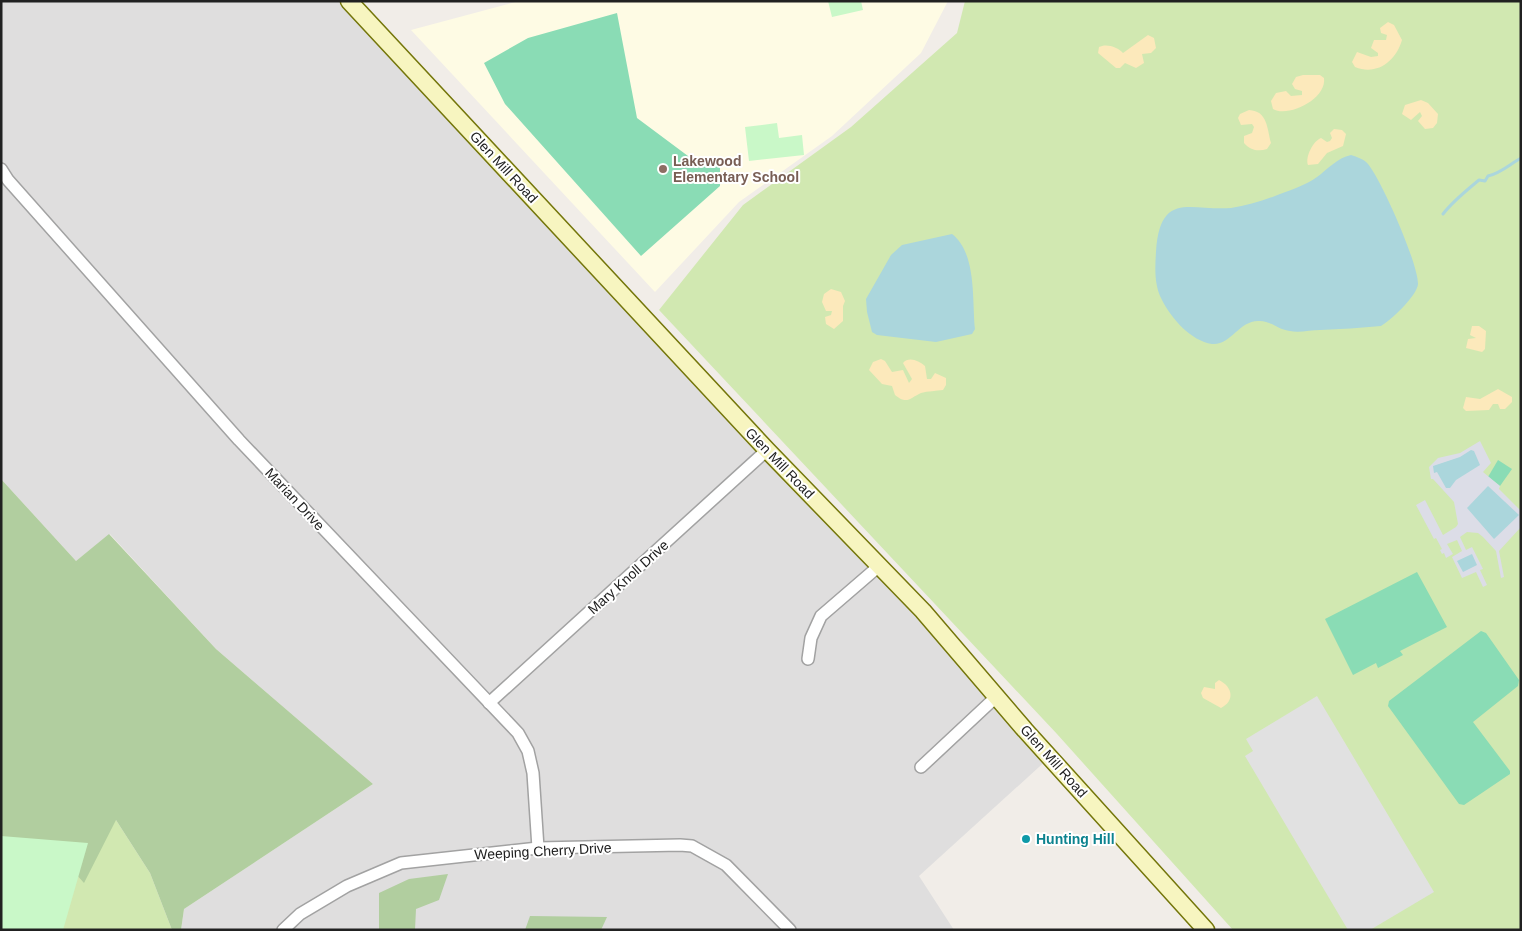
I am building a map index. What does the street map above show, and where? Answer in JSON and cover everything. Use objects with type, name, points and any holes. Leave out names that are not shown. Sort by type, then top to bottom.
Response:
[{"type":"main road","name":"Glen Mill Road","points":[[350,1],[767,450],[923,611],[996,696],[1206,930]]},
{"type":"street","name":"Marian Drive","points":[[1,170],[239,440],[518,733],[528,751],[533,773],[538,848]]},
{"type":"street","name":"Mary Knoll Drive","points":[[488,703],[767,450]]},
{"type":"street","points":[[808,659],[811,638],[821,616],[879,566]]},
{"type":"street","points":[[921,767],[996,696]]},
{"type":"street","name":"Weeping Cherry Drive","points":[[283,930],[300,914],[347,886],[401,864],[538,848],[692,846],[726,865],[790,930]]},
{"type":"shaded area","points":[[1,1],[349,1],[1050,757],[919,876],[954,930],[181,930],[184,909],[373,784],[216,649],[110,534],[76,561],[1,479]]},
{"type":"shaded area","name":"Lakewood Elementary School","points":[[519,1],[948,1],[921,53],[832,136],[739,202],[655,292],[411,30]]},
{"type":"shaded area","points":[[1480,441],[1491,463],[1483,472],[1500,486],[1499,489],[1521,511],[1521,527],[1499,551],[1504,577],[1501,578],[1496,551],[1483,537],[1478,533],[1467,532],[1460,537],[1466,550],[1472,547],[1483,569],[1480,570],[1487,585],[1483,587],[1476,572],[1462,578],[1452,557],[1462,551],[1457,540],[1447,544],[1453,554],[1446,558],[1444,553],[1442,554],[1440,550],[1442,549],[1436,538],[1434,539],[1416,505],[1425,500],[1443,535],[1456,527],[1458,524],[1454,502],[1431,479],[1429,467],[1438,458],[1460,453]]},
{"type":"shaded area","points":[[1317,696],[1434,892],[1370,930],[1348,930],[1245,756],[1253,751],[1246,739]]},
{"type":"green space","points":[[828,1],[861,1],[863,10],[832,17]]},
{"type":"green space","points":[[965,1],[1521,1],[1521,930],[1233,930],[1057,734],[659,310],[743,205],[851,127],[957,33]]},
{"type":"green space","points":[[617,13],[637,118],[688,156],[720,162],[720,186],[641,256],[505,104],[484,63],[528,38]]},
{"type":"green space","points":[[777,123],[779,138],[802,135],[804,155],[749,161],[745,127]]},
{"type":"green space","points":[[1498,460],[1512,469],[1500,486],[1488,477]]},
{"type":"green space","points":[[1,479],[76,561],[109,534],[216,649],[373,784],[184,909],[181,930],[172,930],[150,873],[116,820],[84,883],[50,845],[1,846]]},
{"type":"green space","points":[[1417,572],[1447,627],[1400,651],[1403,655],[1378,668],[1376,663],[1353,675],[1325,619]]},
{"type":"green space","points":[[1481,631],[1486,633],[1519,680],[1518,686],[1473,722],[1510,771],[1510,774],[1464,805],[1459,804],[1388,706],[1389,701]]},
{"type":"green space","points":[[116,820],[150,873],[172,930],[1,930],[1,846]]},
{"type":"green space","points":[[1,836],[88,843],[63,930],[1,930]]},
{"type":"green space","points":[[448,874],[439,900],[416,909],[415,930],[379,930],[379,893],[409,879]]},
{"type":"green space","points":[[530,916],[607,917],[601,930],[525,930]]},
{"type":"sand","points":[[1388,22],[1394,25],[1402,40],[1395,54],[1378,68],[1371,70],[1355,67],[1352,62],[1357,52],[1371,57],[1378,56],[1378,53],[1371,48],[1374,40],[1386,40],[1387,35],[1381,33],[1380,28]]},
{"type":"sand","points":[[1148,35],[1154,38],[1156,48],[1151,53],[1142,54],[1144,63],[1136,68],[1125,63],[1120,68],[1116,68],[1098,53],[1099,47],[1105,45],[1115,47],[1123,53]]},
{"type":"sand","points":[[1320,75],[1324,78],[1323,86],[1319,93],[1297,109],[1280,111],[1273,109],[1271,101],[1276,93],[1286,91],[1291,96],[1302,95],[1302,91],[1295,89],[1292,84],[1296,77]]},
{"type":"sand","points":[[1421,100],[1428,103],[1438,114],[1437,123],[1433,128],[1425,129],[1418,121],[1422,116],[1420,112],[1411,120],[1402,114],[1405,105]]},
{"type":"sand","points":[[1249,110],[1260,114],[1266,122],[1271,143],[1267,149],[1254,150],[1244,143],[1244,136],[1252,133],[1254,127],[1252,124],[1241,125],[1238,118],[1240,114]]},
{"type":"sand","points":[[1334,129],[1342,130],[1346,134],[1343,146],[1327,153],[1318,164],[1308,165],[1309,154],[1313,146],[1321,138],[1327,142],[1330,141],[1332,138],[1330,133]]},
{"type":"sand","points":[[831,289],[841,292],[845,301],[843,321],[834,329],[826,324],[825,317],[831,315],[832,311],[826,311],[822,302],[824,294]]},
{"type":"sand","points":[[1472,326],[1479,326],[1486,331],[1485,349],[1482,352],[1466,348],[1468,339],[1476,338],[1470,335]]},
{"type":"sand","points":[[881,359],[885,361],[892,372],[903,370],[909,383],[912,379],[903,363],[911,360],[925,366],[927,379],[931,379],[935,373],[946,378],[946,385],[943,390],[924,392],[908,400],[903,400],[895,395],[892,386],[882,384],[869,370],[873,362]]},
{"type":"sand","points":[[1498,389],[1512,397],[1512,402],[1505,409],[1500,409],[1498,404],[1493,404],[1489,410],[1466,411],[1463,408],[1466,397],[1480,399]]},
{"type":"sand","points":[[1219,680],[1227,686],[1230,694],[1229,702],[1221,708],[1203,698],[1201,693],[1204,687],[1215,689],[1215,683]]},
{"type":"water","points":[[1351,155],[1360,158],[1368,164],[1374,173],[1406,241],[1412,259],[1418,284],[1413,295],[1402,308],[1381,326],[1297,332],[1282,329],[1262,321],[1251,322],[1218,344],[1204,342],[1182,328],[1162,300],[1156,276],[1156,252],[1159,232],[1164,219],[1171,212],[1180,208],[1231,208],[1259,201],[1308,183],[1337,161]]},
{"type":"water","points":[[952,234],[960,242],[966,253],[972,278],[975,329],[972,334],[936,342],[877,335],[872,332],[866,299],[891,255],[902,245]]},
{"type":"water","points":[[1471,450],[1474,451],[1480,465],[1456,480],[1450,488],[1446,488],[1437,472],[1434,473],[1433,466],[1460,457]]},
{"type":"water","points":[[1488,486],[1519,515],[1494,539],[1467,508]]},
{"type":"water","points":[[1472,554],[1477,565],[1463,572],[1457,561]]},
{"type":"waterway","points":[[1443,214],[1455,200],[1479,180],[1485,181],[1488,176],[1501,171],[1521,158]]},
{"type":"place","name":"Lakewood Elementary School","points":[[663,169]]},
{"type":"place","name":"Hunting Hill","points":[[1026,839]]}]
